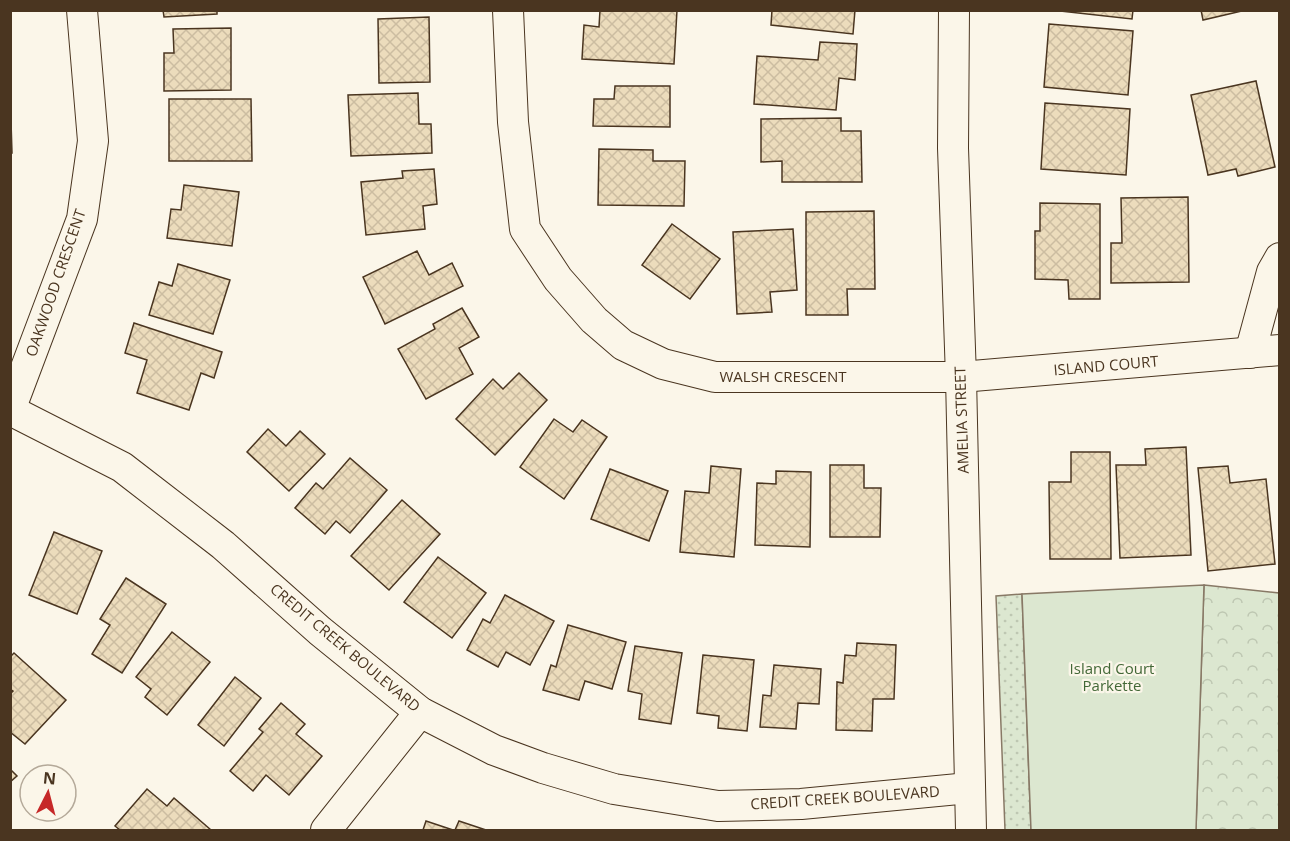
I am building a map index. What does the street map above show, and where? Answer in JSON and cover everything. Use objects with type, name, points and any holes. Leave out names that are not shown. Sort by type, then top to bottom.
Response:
[{"type":"street","name":"OAKWOOD CRESCENT","points":[[10,410],[82,219],[93,141],[82,10]]},
{"type":"street","name":"WALSH CRESCENT","points":[[508,10],[513,122],[525,230],[558,279],[594,320],[622,345],[663,364],[715,377],[961,377]]},
{"type":"street","name":"AMELIA STREET","points":[[954,10],[953,148],[961,377],[971,831]]},
{"type":"street","name":"ISLAND COURT","points":[[961,377],[1265,352],[1272,272],[1280,258]]},
{"type":"street","name":"CREDIT CREEK BOULEVARD","points":[[10,410],[122,467],[224,545],[320,631],[420,712],[494,750],[543,768],[716,818],[801,804],[969,789]]},
{"type":"street","points":[[326,831],[420,712]]},
{"type":"green space","points":[[1204,585],[1279,593],[1279,830],[1196,830]]},
{"type":"green space","name":"Island Court Parkette","points":[[1204,585],[1196,830],[1031,830],[1022,594]]},
{"type":"green space","points":[[1022,594],[1031,830],[1005,830],[996,596]]},
{"type":"building","points":[[163,10],[217,10],[217,14],[164,17]]},
{"type":"building","points":[[600,10],[677,10],[674,64],[582,59],[584,25],[599,27]]},
{"type":"building","points":[[772,10],[855,10],[853,34],[771,25]]},
{"type":"building","points":[[1051,10],[1133,10],[1132,19]]},
{"type":"building","points":[[1201,10],[1246,10],[1203,20]]},
{"type":"building","points":[[429,17],[430,82],[379,83],[378,19]]},
{"type":"building","points":[[1049,24],[1133,31],[1128,95],[1044,87]]},
{"type":"building","points":[[231,28],[231,90],[164,91],[164,53],[174,53],[173,29]]},
{"type":"building","points":[[820,42],[857,44],[855,80],[839,78],[836,110],[754,104],[757,56],[818,60]]},
{"type":"building","points":[[1256,81],[1275,167],[1238,176],[1236,169],[1208,175],[1191,95]]},
{"type":"building","points":[[615,86],[670,86],[670,127],[593,126],[594,99],[614,99]]},
{"type":"building","points":[[10,89],[12,153],[10,153]]},
{"type":"building","points":[[418,93],[419,124],[431,124],[432,153],[351,156],[348,95]]},
{"type":"building","points":[[169,99],[251,99],[252,161],[169,161]]},
{"type":"building","points":[[1045,103],[1130,109],[1126,175],[1041,169]]},
{"type":"building","points":[[841,118],[841,131],[861,131],[862,182],[782,182],[782,161],[761,162],[761,119]]},
{"type":"building","points":[[599,149],[653,150],[653,161],[685,161],[684,206],[598,205]]},
{"type":"building","points":[[434,169],[437,204],[423,206],[425,229],[366,235],[361,182],[403,178],[402,171]]},
{"type":"building","points":[[184,185],[239,192],[232,246],[167,238],[171,209],[181,210]]},
{"type":"building","points":[[1188,197],[1189,282],[1111,283],[1111,243],[1122,243],[1121,198]]},
{"type":"building","points":[[1040,203],[1100,204],[1100,299],[1069,299],[1068,280],[1035,279],[1035,231],[1040,231]]},
{"type":"building","points":[[874,211],[875,289],[847,289],[848,315],[806,315],[806,212]]},
{"type":"building","points":[[672,224],[720,259],[690,299],[642,265]]},
{"type":"building","points":[[793,229],[797,290],[770,292],[772,312],[737,314],[733,232]]},
{"type":"building","points":[[417,251],[429,275],[452,263],[463,286],[385,324],[363,277]]},
{"type":"building","points":[[178,264],[230,280],[213,334],[149,315],[159,282],[172,286]]},
{"type":"building","points":[[462,308],[479,337],[459,348],[473,374],[426,399],[398,349],[435,329],[433,324]]},
{"type":"building","points":[[134,323],[222,352],[214,378],[201,373],[189,410],[137,393],[147,360],[125,353]]},
{"type":"building","points":[[519,373],[547,400],[495,455],[456,419],[493,379],[503,389]]},
{"type":"building","points":[[554,419],[573,432],[582,420],[607,437],[564,499],[520,467]]},
{"type":"building","points":[[268,429],[286,446],[300,431],[325,454],[289,491],[247,452]]},
{"type":"building","points":[[1186,447],[1191,555],[1120,558],[1116,465],[1146,465],[1145,449]]},
{"type":"building","points":[[1071,452],[1110,452],[1111,559],[1050,559],[1049,482],[1071,482]]},
{"type":"building","points":[[350,458],[387,490],[350,533],[336,521],[325,534],[295,508],[316,483],[323,489]]},
{"type":"building","points":[[830,465],[864,465],[864,488],[881,488],[880,537],[830,537]]},
{"type":"building","points":[[711,466],[741,469],[734,557],[680,552],[685,491],[709,493]]},
{"type":"building","points":[[1228,466],[1230,483],[1266,479],[1275,564],[1208,571],[1198,468]]},
{"type":"building","points":[[610,469],[668,491],[649,541],[591,519]]},
{"type":"building","points":[[776,471],[811,472],[810,547],[755,545],[757,483],[776,484]]},
{"type":"building","points":[[402,500],[440,534],[389,590],[351,556]]},
{"type":"building","points":[[54,532],[102,551],[77,614],[29,595]]},
{"type":"building","points":[[438,557],[486,593],[452,638],[404,602]]},
{"type":"building","points":[[126,578],[166,604],[122,673],[92,654],[110,625],[100,619]]},
{"type":"building","points":[[505,595],[554,621],[530,665],[506,652],[498,667],[467,650],[483,619],[490,623]]},
{"type":"building","points":[[568,625],[626,642],[612,689],[585,681],[579,700],[543,690],[551,665],[556,667]]},
{"type":"building","points":[[172,632],[210,662],[167,715],[145,697],[151,689],[136,677]]},
{"type":"building","points":[[857,643],[896,645],[894,699],[873,699],[872,731],[836,730],[837,682],[843,683],[845,655],[856,656]]},
{"type":"building","points":[[635,646],[682,653],[671,724],[639,719],[642,694],[628,691]]},
{"type":"building","points":[[14,653],[66,700],[25,744],[10,732],[10,694],[13,691],[10,689],[10,657]]},
{"type":"building","points":[[703,655],[754,660],[747,731],[718,728],[719,716],[697,713]]},
{"type":"building","points":[[774,665],[821,669],[819,704],[798,703],[796,729],[760,727],[763,695],[771,696]]},
{"type":"building","points":[[235,677],[261,698],[224,746],[198,725]]},
{"type":"building","points":[[281,703],[305,724],[296,734],[322,756],[289,795],[266,775],[253,791],[230,771],[263,732],[259,729]]},
{"type":"building","points":[[10,769],[17,776],[10,782]]},
{"type":"building","points":[[147,789],[167,806],[174,798],[211,830],[120,830],[115,826]]},
{"type":"building","points":[[426,821],[453,830],[423,830]]},
{"type":"building","points":[[459,821],[486,830],[455,830]]}]
